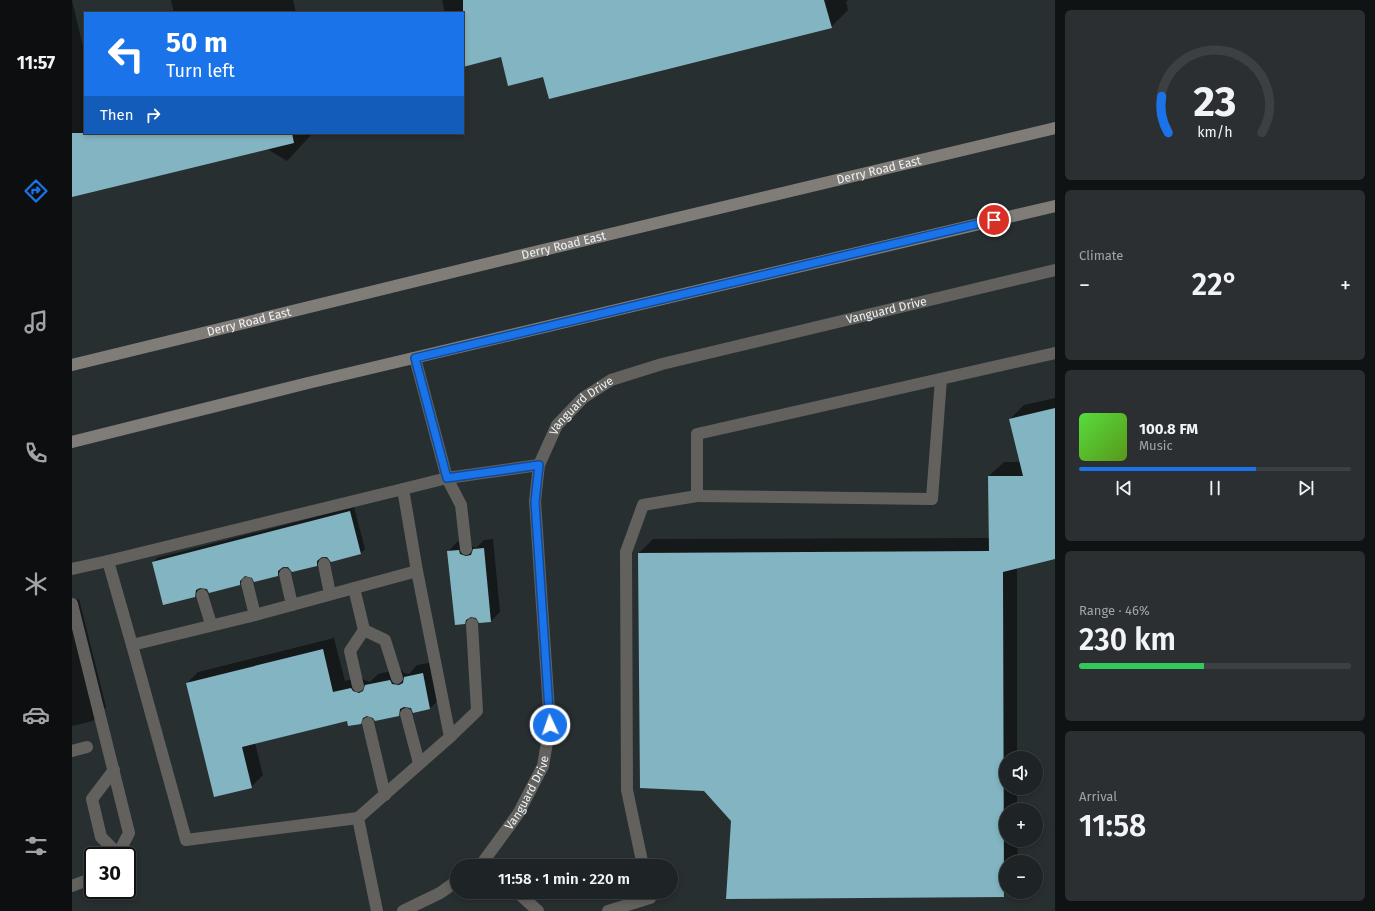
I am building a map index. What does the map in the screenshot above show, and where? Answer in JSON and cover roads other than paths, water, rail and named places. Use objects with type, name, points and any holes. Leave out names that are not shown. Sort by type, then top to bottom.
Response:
[{"type":"main road","name":"Derry Road East","points":[[72,365],[514,257],[1055,128]]},
{"type":"main road","points":[[72,442],[415,358],[1055,206]]},
{"type":"street","name":"Vanguard Drive","points":[[487,859],[518,814],[543,766],[550,725],[535,502],[539,465],[557,425],[583,398],[611,380],[662,364],[1055,270]]},
{"type":"street","points":[[697,496],[697,434],[1055,353]]},
{"type":"street","points":[[415,358],[447,478],[461,505],[466,549]]},
{"type":"street","points":[[642,859],[627,790],[626,552],[643,505],[697,496],[932,499],[941,378]]},
{"type":"street","points":[[72,569],[190,546],[312,516],[403,489],[447,478],[539,465]]},
{"type":"street","points":[[403,489],[417,571],[450,737]]},
{"type":"street","points":[[108,561],[186,840],[358,818],[450,737],[477,711],[472,624]]},
{"type":"street","points":[[324,564],[330,594]]},
{"type":"street","points":[[132,645],[211,624],[255,615],[417,571]]},
{"type":"street","points":[[285,574],[292,605]]},
{"type":"street","points":[[247,584],[255,615]]},
{"type":"street","points":[[354,588],[364,630],[350,651],[358,686]]},
{"type":"street","points":[[202,595],[211,624]]},
{"type":"street","points":[[72,604],[129,833],[121,847]]},
{"type":"street","points":[[364,630],[385,640],[397,678]]},
{"type":"street","points":[[406,714],[419,763]]},
{"type":"street","points":[[368,723],[385,794]]},
{"type":"street","points":[[72,751],[87,747]]},
{"type":"street","points":[[110,847],[101,837],[92,799],[114,770]]},
{"type":"street","points":[[358,818],[378,911]]},
{"type":"street","points":[[72,886],[84,881]]},
{"type":"street","points":[[403,911],[440,893],[450,886]]},
{"type":"street","points":[[524,899],[538,911]]},
{"type":"street","points":[[608,911],[647,899]]}]
